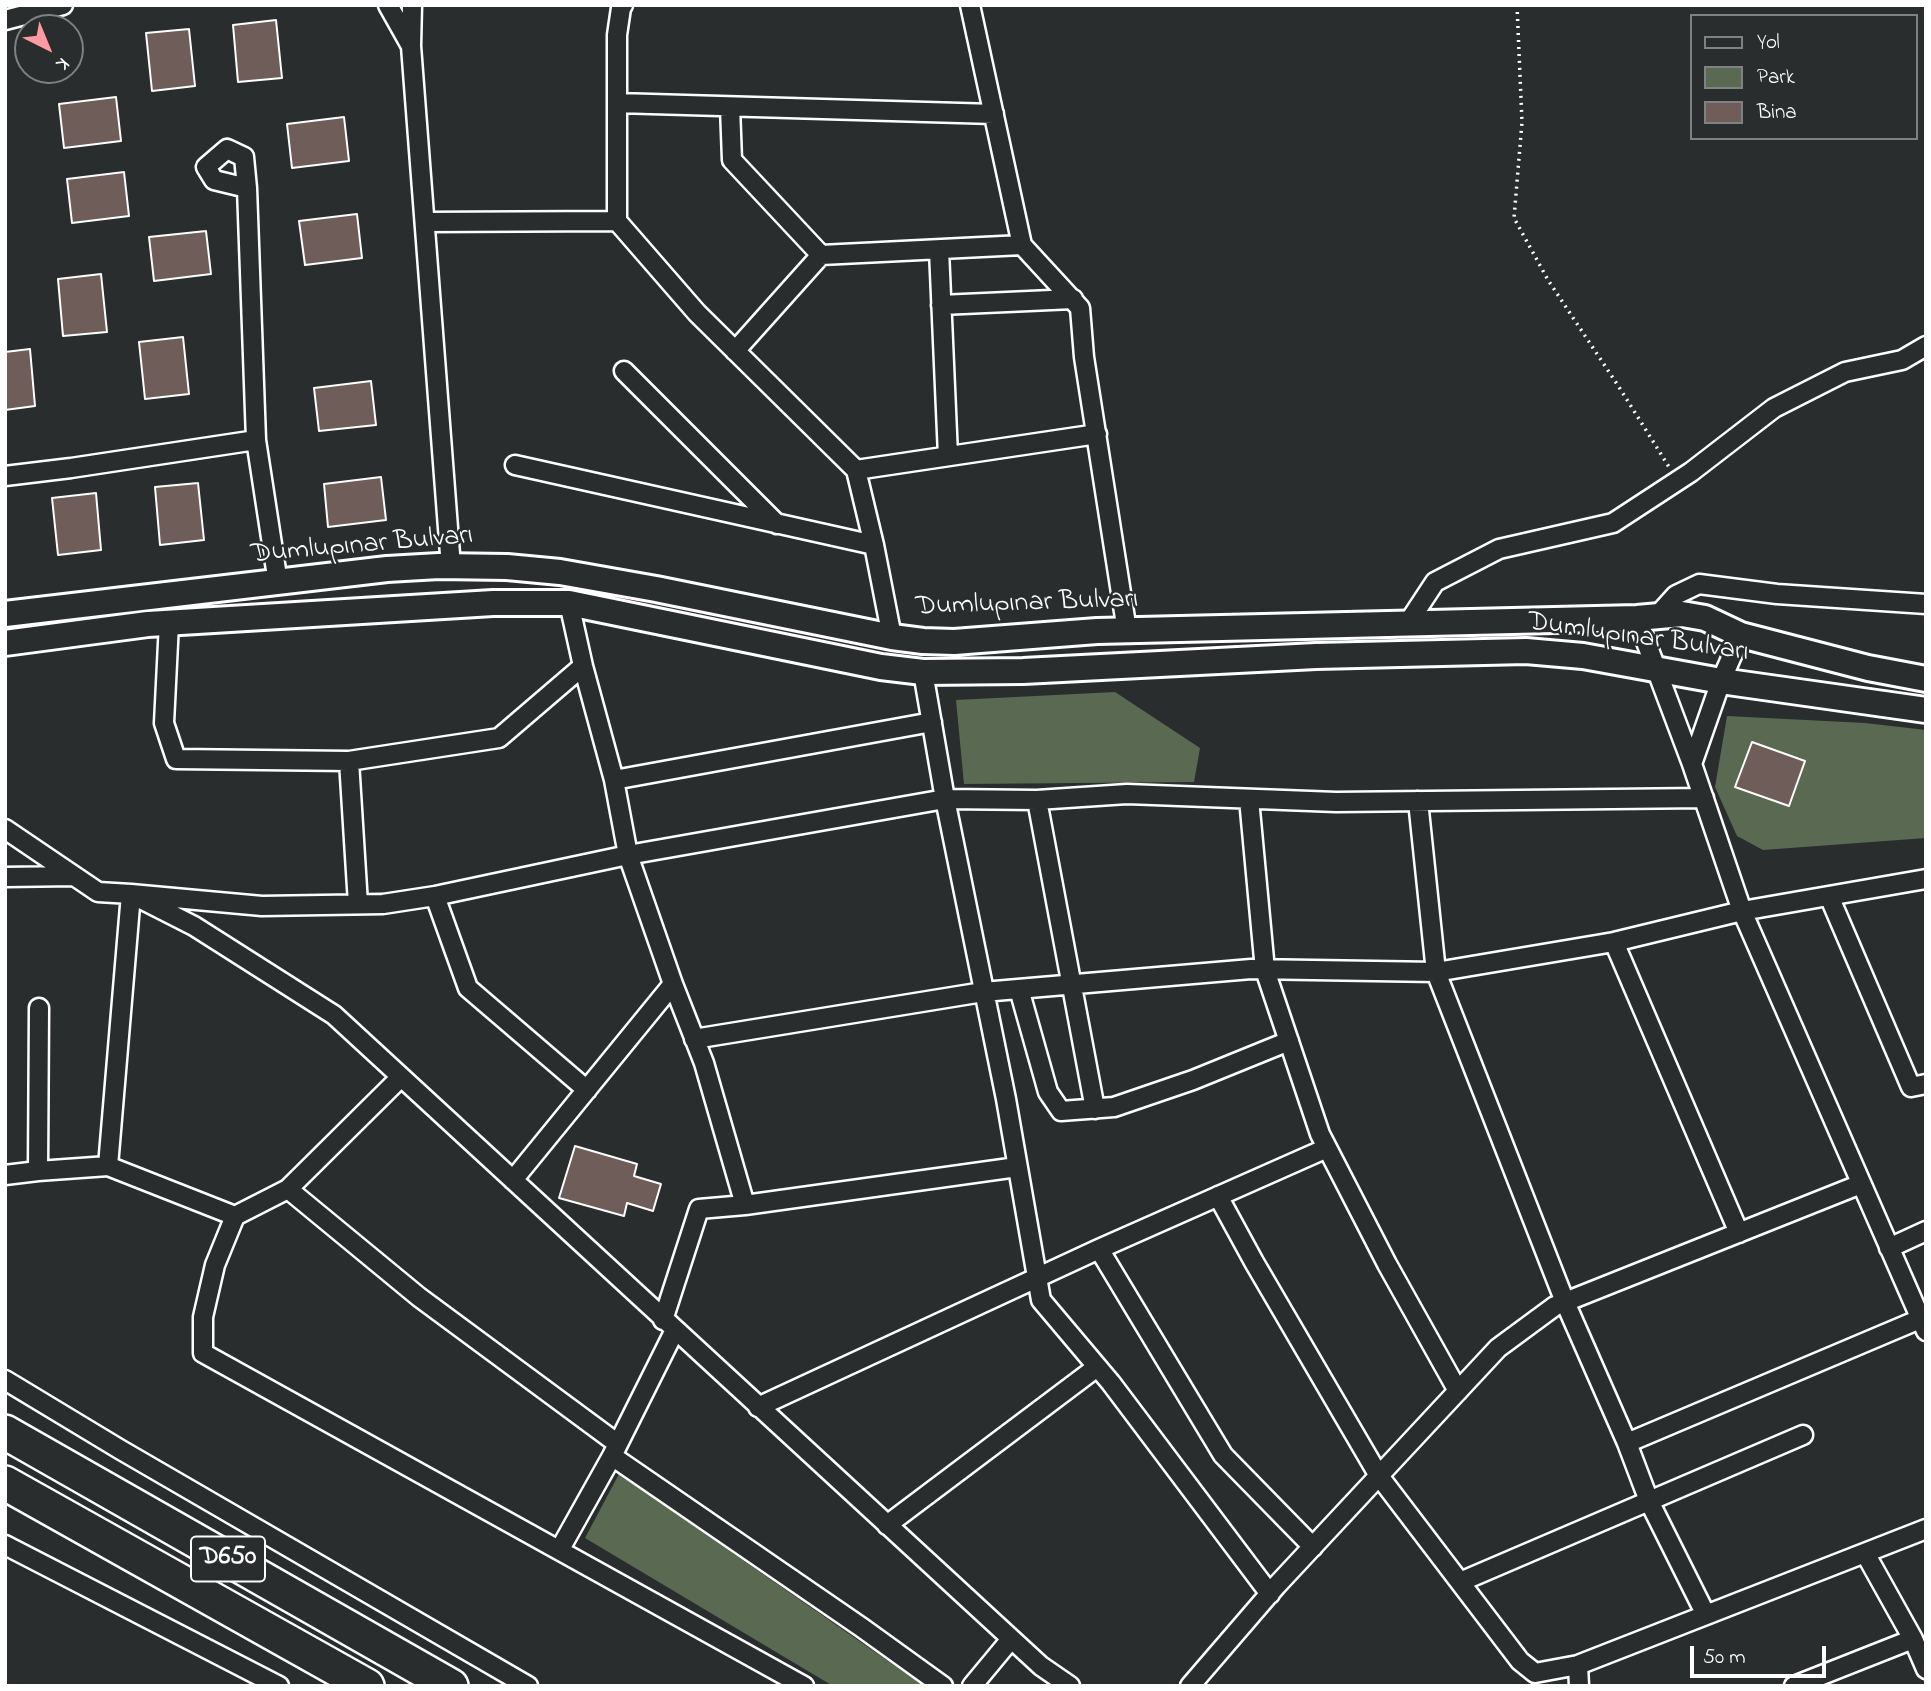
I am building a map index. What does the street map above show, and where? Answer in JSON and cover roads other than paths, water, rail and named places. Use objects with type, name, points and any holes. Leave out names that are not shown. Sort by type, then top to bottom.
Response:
[{"type":"highway","name":"D650","points":[[5,1432],[451,1686]]},
{"type":"highway","name":"D650","points":[[5,1483],[367,1686]]},
{"type":"main road","name":"Dumlupınar Bulvarı","points":[[5,614],[387,569],[439,566],[507,567],[560,572],[656,589],[923,642],[1127,631],[1682,614],[1704,618],[1741,635],[1868,668],[1926,679]]},
{"type":"main road","name":"Dumlupınar Bulvarı","points":[[5,643],[148,624],[493,603],[569,603],[881,667],[923,672],[1023,671],[1316,656],[1525,651],[1583,656],[1721,681],[1926,710]]},
{"type":"street","points":[[5,20],[63,5]]},
{"type":"street","points":[[387,5],[411,46]]},
{"type":"street","points":[[412,5],[411,46],[451,567]]},
{"type":"street","points":[[623,5],[617,35],[617,221],[697,313],[856,470],[892,637]]},
{"type":"street","points":[[970,5],[1022,245],[1080,308],[1084,357],[1127,631]]},
{"type":"street","points":[[617,103],[993,114]]},
{"type":"street","points":[[730,107],[732,160],[821,256]]},
{"type":"street","points":[[247,188],[256,439],[278,583]]},
{"type":"street","points":[[425,222],[617,221]]},
{"type":"street","points":[[735,351],[821,256],[1022,245]]},
{"type":"street","points":[[939,250],[948,456]]},
{"type":"street","points":[[941,305],[1073,299]]},
{"type":"street","points":[[1408,623],[1435,582],[1499,549],[1612,523],[1677,481],[1774,408],[1845,372],[1902,360],[1926,346]]},
{"type":"street","points":[[624,371],[776,524]]},
{"type":"street","points":[[856,470],[1097,434]]},
{"type":"street","points":[[5,476],[256,439]]},
{"type":"street","points":[[515,466],[874,545]]},
{"type":"street","points":[[1627,1443],[1923,1325],[1742,911],[1657,669],[1647,616],[1699,584],[1777,594],[1926,604]]},
{"type":"street","points":[[569,603],[614,780],[628,855],[704,1063],[744,1205]]},
{"type":"street","points":[[169,624],[164,723],[176,759],[349,761],[499,738],[583,666]]},
{"type":"street","points":[[1692,764],[1721,681],[1741,635]]},
{"type":"street","points":[[923,672],[945,799],[1006,1099],[1041,1300],[1097,1367],[1270,1594]]},
{"type":"street","points":[[614,780],[932,723]]},
{"type":"street","points":[[349,761],[358,904]]},
{"type":"street","points":[[5,829],[98,892],[262,906],[383,904],[628,855],[945,799],[1037,800],[1127,794],[1336,802],[1704,798]]},
{"type":"street","points":[[1249,799],[1265,970],[1320,1134],[1387,1264],[1458,1391]]},
{"type":"street","points":[[1037,800],[1095,1109]]},
{"type":"street","points":[[1418,801],[1436,972],[1565,1302],[1627,1443],[1649,1501],[1706,1615]]},
{"type":"street","points":[[5,877],[74,876]]},
{"type":"street","points":[[694,1039],[983,992],[1071,984],[1251,969],[1436,972],[1614,942],[1742,911],[1926,879]]},
{"type":"street","points":[[131,894],[194,926],[334,1015],[1011,1639],[1041,1666],[1070,1686]]},
{"type":"street","points":[[108,1166],[131,894]]},
{"type":"street","points":[[435,895],[468,988],[587,1090]]},
{"type":"street","points":[[1829,896],[1911,1087],[1926,1084]]},
{"type":"street","points":[[1614,942],[1739,1233]]},
{"type":"street","points":[[513,1180],[673,984]]},
{"type":"street","points":[[1019,989],[1048,1092],[1061,1111],[1114,1107],[1193,1080],[1289,1041]]},
{"type":"street","points":[[38,1171],[39,1008]]},
{"type":"street","points":[[401,1077],[288,1189],[235,1216],[215,1265],[203,1317],[203,1353],[804,1686]]},
{"type":"street","points":[[758,1407],[1099,1249],[1327,1148]]},
{"type":"street","points":[[5,1175],[108,1166],[235,1216]]},
{"type":"street","points":[[560,1549],[615,1450],[669,1325],[699,1209],[1017,1167]]},
{"type":"street","points":[[1191,1686],[1270,1594],[1499,1348],[1555,1306],[1861,1184]]},
{"type":"street","points":[[288,1189],[419,1297],[615,1450],[943,1686]]},
{"type":"street","points":[[1218,1196],[1379,1476],[1520,1661],[1535,1673],[1577,1665],[1926,1529]]},
{"type":"street","points":[[1889,1248],[1926,1231]]},
{"type":"street","points":[[1099,1249],[1223,1455],[1313,1547]]},
{"type":"street","points":[[887,1525],[1097,1367]]},
{"type":"street","points":[[5,1380],[528,1686]]},
{"type":"street","points":[[1460,1582],[1803,1435]]},
{"type":"street","points":[[5,1545],[279,1686]]},
{"type":"street","points":[[1865,1553],[1913,1639],[1926,1669]]},
{"type":"street","points":[[972,1686],[1011,1639]]},
{"type":"street","points":[[1794,1686],[1913,1639]]},
{"type":"street","points":[[1577,1665],[1579,1686]]}]
